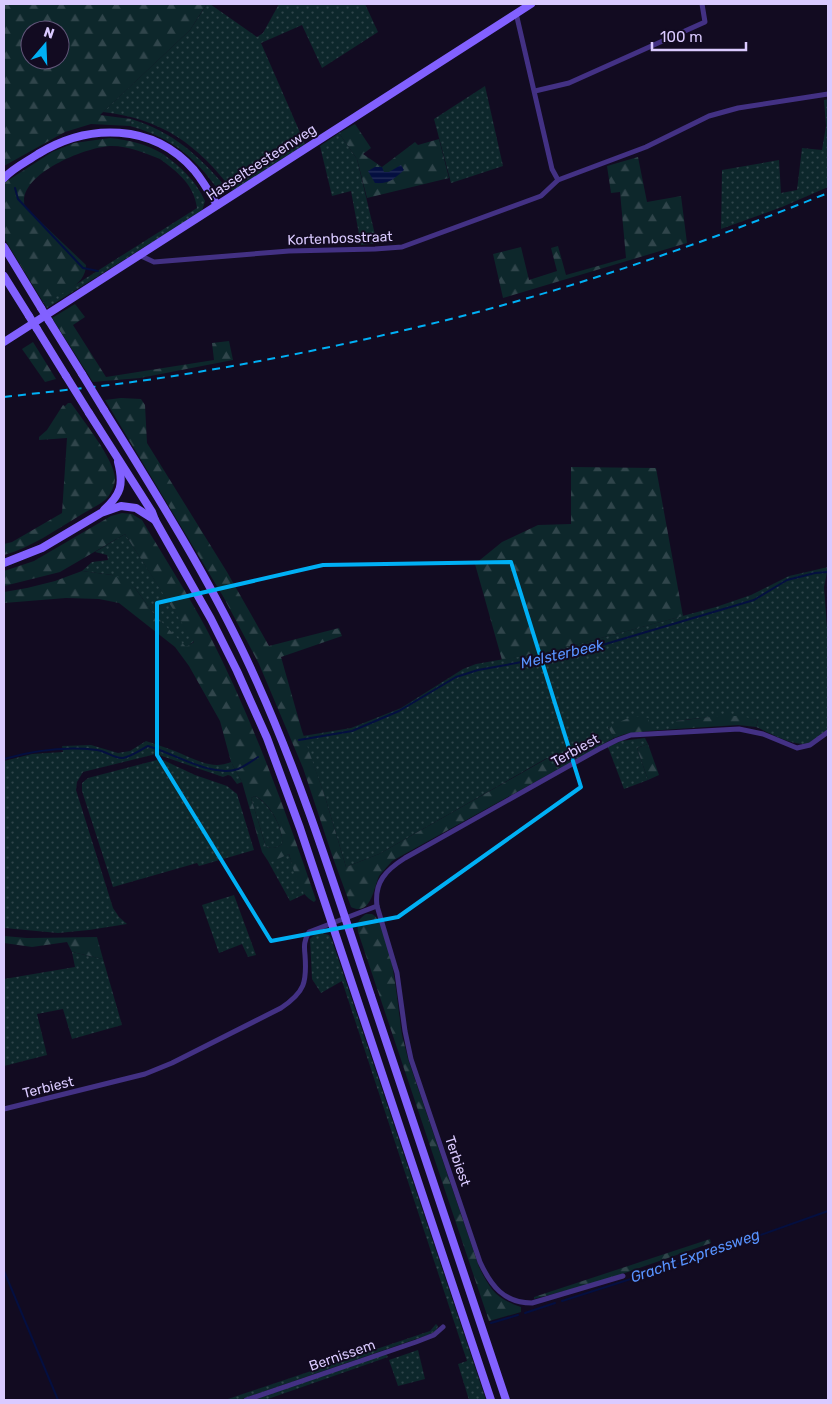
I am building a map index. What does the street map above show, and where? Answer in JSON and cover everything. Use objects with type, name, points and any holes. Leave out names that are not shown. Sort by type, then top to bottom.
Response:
[{"type":"main road","name":"Hasseltsesteenweg","points":[[4,342],[531,4]]},
{"type":"main road","points":[[6,175],[64,141],[85,134],[123,133],[145,138],[164,146],[180,157],[193,169],[218,204]]},
{"type":"main road","points":[[4,247],[160,500],[217,602],[256,681],[308,806],[506,1400]]},
{"type":"main road","points":[[4,276],[116,458],[122,464],[152,512],[211,619],[267,738],[300,828],[492,1400]]},
{"type":"main road","points":[[101,513],[116,498],[119,491],[121,478],[116,458]]},
{"type":"main road","points":[[4,563],[42,548],[101,513],[120,506],[142,510],[155,520]]},
{"type":"street","points":[[535,91],[569,83],[705,22],[702,4]]},
{"type":"street","points":[[516,13],[552,169],[558,180]]},
{"type":"street","name":"Kortenbosstraat","points":[[139,255],[154,262],[289,251],[402,247],[540,196],[558,180],[646,147],[709,116],[725,111],[828,94]]},
{"type":"street","name":"Terbiest","points":[[623,1276],[545,1300],[523,1303],[500,1292],[488,1279],[480,1262],[411,1059],[397,973],[377,906],[376,895],[380,882],[392,866],[617,740],[631,735],[739,729],[764,734],[798,748],[810,744],[828,732]]},
{"type":"street","name":"Terbiest","points":[[4,1110],[145,1074],[172,1063],[281,1008],[291,1001],[303,988],[306,969],[304,942],[307,935],[317,928],[377,906]]},
{"type":"street","name":"Bernissem","points":[[246,1400],[416,1342],[434,1335],[443,1327]]},
{"type":"highlighted area","points":[[511,562],[581,787],[398,917],[271,941],[157,755],[157,603],[323,565]]},
{"type":"green space","points":[[4,4],[206,5],[190,30],[100,115],[131,119],[130,126],[91,124],[65,132],[4,166]]},
{"type":"green space","points":[[207,4],[210,4],[257,37],[263,33],[279,4],[365,4],[378,32],[322,68],[302,25],[261,43],[305,144],[233,191],[206,160],[177,136],[143,121],[124,115],[103,112],[190,30]]},
{"type":"green space","points":[[485,86],[503,166],[451,183],[434,119]]},
{"type":"green space","points":[[828,99],[828,187],[782,207],[721,229],[722,170],[779,160],[781,193],[797,190],[802,148],[822,150],[826,126],[824,100]]},
{"type":"green space","points":[[131,119],[159,130],[194,154],[226,187],[226,190],[224,192],[220,191],[197,164],[171,143],[152,133],[130,126]]},
{"type":"green space","points":[[355,124],[371,148],[363,154],[382,167],[415,142],[418,145],[439,139],[449,178],[367,198],[357,159],[339,133]]},
{"type":"green space","points":[[339,133],[357,159],[377,243],[361,245],[351,191],[332,196],[320,146]]},
{"type":"green space","points":[[110,138],[137,143],[163,154],[160,159],[118,146],[101,147],[86,151],[55,164],[31,184],[25,195],[25,207],[86,265],[82,279],[77,284],[64,293],[43,302],[4,238],[4,183],[52,152],[74,143]]},
{"type":"green space","points":[[163,154],[182,169],[193,181],[205,201],[202,211],[47,308],[43,302],[64,292],[197,208],[189,186],[179,174],[160,159]]},
{"type":"green space","points":[[638,157],[647,202],[681,196],[687,243],[503,298],[493,254],[521,247],[529,280],[557,271],[551,248],[558,246],[566,275],[626,258],[620,192],[611,193],[607,166]]},
{"type":"green space","points":[[75,304],[85,317],[73,325],[106,377],[214,360],[212,343],[229,341],[233,360],[140,378],[93,382],[52,318]]},
{"type":"green space","points":[[33,342],[56,379],[45,382],[22,349]]},
{"type":"green space","points":[[121,398],[141,399],[145,405],[147,443],[227,572],[269,646],[339,628],[342,636],[281,657],[302,731],[325,797],[346,867],[379,854],[548,758],[555,771],[392,861],[379,876],[371,899],[367,904],[363,908],[358,909],[351,907],[303,768],[259,664],[224,598],[105,400]]},
{"type":"green space","points":[[71,403],[90,429],[110,461],[115,479],[113,489],[105,500],[52,533],[4,555],[4,544],[12,542],[62,513],[67,438],[39,440],[39,437],[47,430],[63,405],[65,406]]},
{"type":"green space","points":[[571,467],[656,468],[683,616],[556,650],[502,660],[475,564],[502,542],[538,525],[571,524]]},
{"type":"green space","points":[[122,513],[132,514],[142,520],[208,632],[239,697],[267,764],[316,900],[314,902],[300,888],[289,854],[271,862],[268,861],[262,852],[242,782],[231,762],[220,721],[189,666],[175,647],[119,603],[99,599],[66,598],[4,603],[4,592],[55,581],[82,571],[112,575],[123,579],[135,588],[153,613],[186,647],[194,642],[125,534],[60,572],[4,586],[4,571],[34,561],[111,516]],"holes":[[[255,796],[260,799],[274,816],[281,831],[282,844],[277,847],[266,847],[251,798]]]},
{"type":"green space","points":[[125,534],[194,641],[186,648],[153,613],[135,588],[112,575],[82,571],[92,562],[108,560],[107,555],[95,552]]},
{"type":"green space","points":[[828,567],[824,587],[828,641],[828,729],[811,742],[797,743],[775,736],[756,727],[758,720],[737,717],[676,721],[676,729],[649,731],[649,718],[608,727],[614,738],[555,771],[547,758],[379,854],[346,867],[325,797],[303,736],[351,728],[401,708],[463,669],[476,664],[556,650],[716,607],[751,595],[789,576]]},
{"type":"green space","points":[[633,716],[649,718],[649,731],[625,734],[614,738],[608,727]]},
{"type":"green space","points":[[719,716],[741,716],[758,720],[756,727],[738,725],[676,729],[676,721]]},
{"type":"green space","points":[[645,738],[648,744],[637,748],[648,780],[624,789],[608,747],[621,741]]},
{"type":"green space","points":[[146,741],[208,764],[216,765],[231,762],[242,782],[237,784],[231,776],[223,777],[156,754],[83,772],[77,782],[76,790],[113,908],[127,924],[58,933],[4,928],[4,761],[32,754],[63,752],[62,746],[91,745],[118,753],[130,751]]},
{"type":"green space","points":[[648,744],[659,775],[648,780],[637,748]]},
{"type":"green space","points":[[163,760],[195,775],[227,786],[237,794],[254,850],[199,866],[197,863],[113,887],[82,791],[82,783],[88,778]]},
{"type":"green space","points":[[255,796],[270,810],[278,824],[281,831],[282,844],[277,847],[266,847],[251,798]]},
{"type":"green space","points":[[289,854],[297,879],[305,894],[290,901],[268,861]]},
{"type":"green space","points":[[234,895],[256,955],[248,957],[242,944],[219,953],[202,905]]},
{"type":"green space","points":[[366,914],[372,914],[379,921],[384,933],[396,985],[402,1032],[408,1059],[479,1267],[495,1292],[505,1300],[521,1307],[521,1312],[489,1321],[358,932],[359,921]]},
{"type":"green space","points":[[320,932],[329,935],[332,940],[486,1400],[469,1400],[458,1364],[467,1361],[342,981],[321,993],[312,979],[310,939]]},
{"type":"green space","points":[[4,936],[27,938],[97,937],[103,959],[72,952],[67,942],[32,947],[4,943]]},
{"type":"green space","points":[[72,952],[103,959],[122,1025],[72,1039],[63,1009],[37,1014],[47,1055],[4,1066],[4,979],[75,967]]},
{"type":"green space","points":[[710,1239],[711,1243],[602,1281],[534,1299],[534,1297]]},
{"type":"green space","points":[[436,1324],[438,1326],[436,1331],[428,1335],[239,1400],[225,1400],[430,1331]]},
{"type":"green space","points":[[418,1350],[425,1379],[398,1386],[389,1360]]},
{"type":"green space","points":[[386,1354],[388,1357],[265,1400],[253,1400]]},
{"type":"shaded area","points":[[401,165],[404,170],[384,183],[375,183],[368,171],[375,167],[382,167],[384,172],[389,172]]},
{"type":"waterway","points":[[15,188],[18,199],[83,268],[98,271]]},
{"type":"waterway","name":"Melsterbeek","points":[[299,740],[352,731],[399,711],[456,677],[478,670],[582,651],[754,600],[787,580],[815,573],[828,572]]},
{"type":"waterway","name":"Melsterbeek","points":[[4,759],[39,751],[73,748],[97,750],[123,758],[148,746],[205,768],[228,771],[238,769],[258,757]]},
{"type":"waterway","name":"Gracht Expressweg","points":[[562,1301],[693,1259],[828,1211]]},
{"type":"waterway","points":[[4,1271],[58,1400]]},
{"type":"waterway","name":"Gracht Expressweg","points":[[525,1313],[555,1303]]},
{"type":"waterway","name":"Gracht Expressweg","points":[[491,1323],[518,1315]]},
{"type":"railway","points":[[4,397],[141,381],[216,369],[334,346],[422,326],[526,299],[628,267],[728,232],[828,193]]}]
